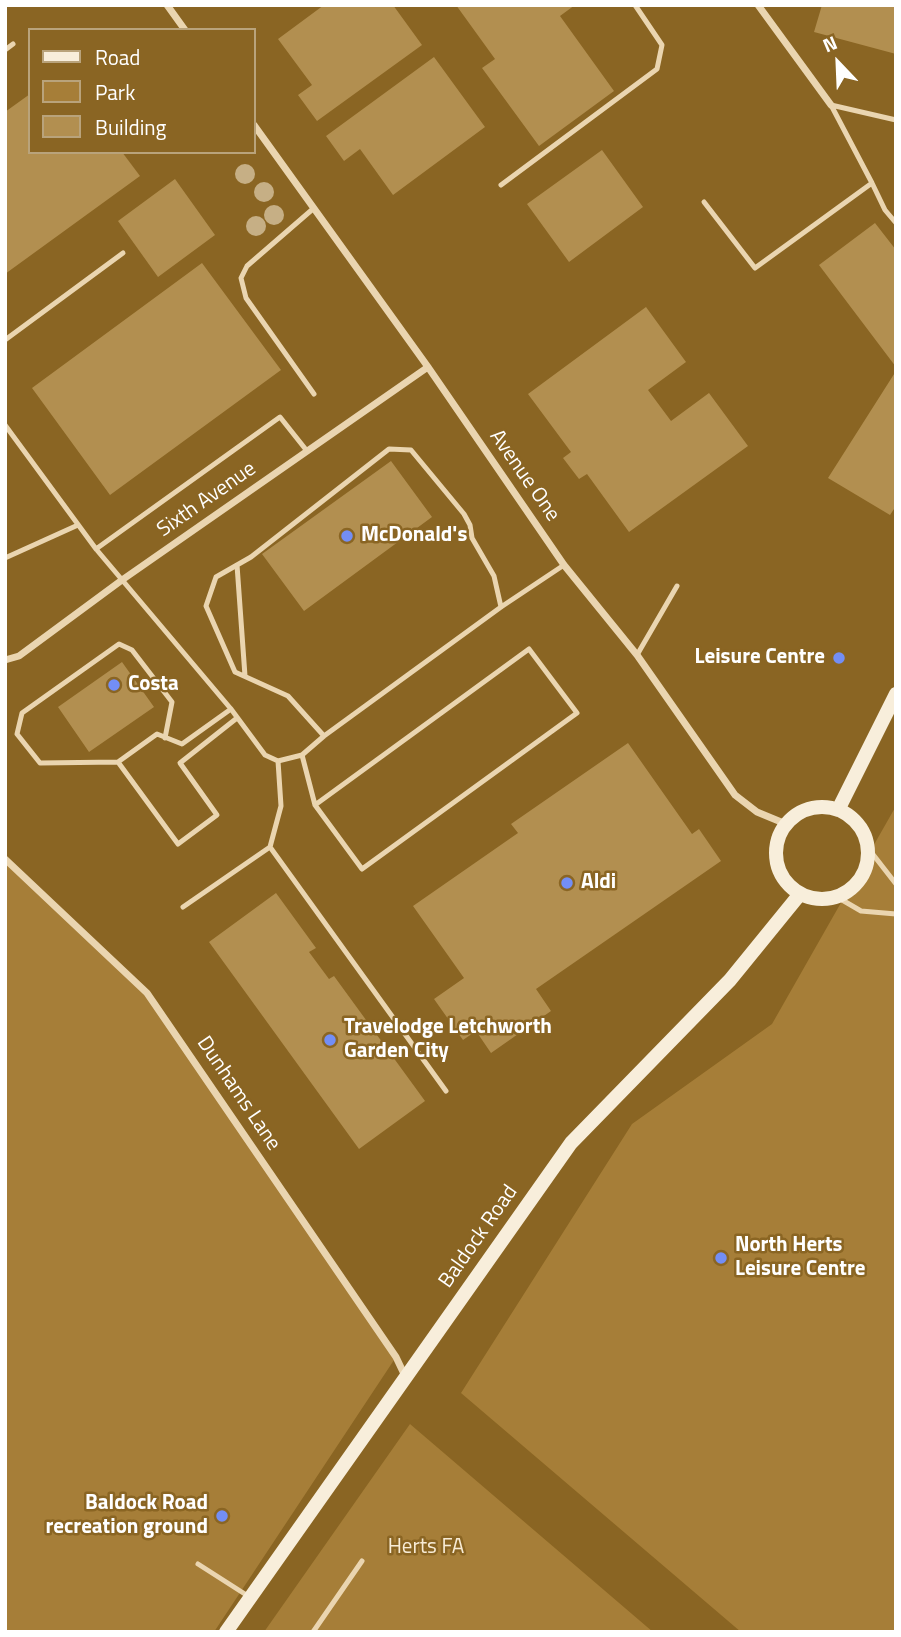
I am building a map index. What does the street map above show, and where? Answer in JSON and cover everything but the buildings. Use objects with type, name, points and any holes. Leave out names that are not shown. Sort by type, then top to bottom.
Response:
[{"type":"main road","points":[[838,810],[896,694]]},
{"type":"main road","points":[[824,807],[838,810],[853,819],[863,832],[868,848],[867,864],[861,878],[850,890],[836,897],[811,898],[800,894],[787,884],[779,870],[776,854],[779,838],[786,824],[797,814],[824,807]]},
{"type":"main road","name":"Baldock Road","points":[[226,1632],[571,1143],[730,980],[800,894]]},
{"type":"street","points":[[167,5],[184,28]]},
{"type":"street","points":[[758,5],[831,105]]},
{"type":"street","name":"Avenue One","points":[[256,128],[428,367],[564,565],[637,655],[735,795],[757,812],[786,824]]},
{"type":"street","name":"Sixth Avenue","points":[[5,660],[19,656],[122,580],[428,367]]},
{"type":"street","name":"Dunhams Lane","points":[[5,859],[148,993],[396,1357],[406,1378]]},
{"type":"lane","points":[[501,185],[657,69],[662,45],[635,5]]},
{"type":"lane","points":[[5,50],[13,44]]},
{"type":"lane","points":[[831,105],[896,120]]},
{"type":"lane","points":[[831,105],[885,210],[896,223]]},
{"type":"lane","points":[[704,202],[755,268],[872,183]]},
{"type":"lane","points":[[314,208],[247,265],[241,278],[246,298],[314,394]]},
{"type":"lane","points":[[5,340],[123,253]]},
{"type":"lane","points":[[96,550],[280,417],[307,452]]},
{"type":"lane","points":[[5,425],[96,550],[230,709],[265,755],[278,761],[302,755],[501,607],[564,565]]},
{"type":"lane","points":[[324,737],[288,696],[235,672],[206,606],[216,578],[251,557],[389,449],[411,450],[464,514],[470,525],[472,538],[494,576],[501,607]]},
{"type":"lane","points":[[5,558],[78,524]]},
{"type":"lane","points":[[237,565],[246,676]]},
{"type":"lane","points":[[637,655],[677,586]]},
{"type":"lane","points":[[165,738],[172,702],[132,650],[119,644],[22,713],[18,734],[40,763],[118,762],[157,734],[165,738],[182,744],[230,709]]},
{"type":"lane","points":[[302,755],[315,805],[362,869],[577,713],[528,649],[315,805]]},
{"type":"lane","points":[[118,762],[178,844],[217,815],[180,763],[237,718]]},
{"type":"lane","points":[[183,907],[270,847],[281,806],[278,761]]},
{"type":"lane","points":[[270,847],[446,1091]]},
{"type":"lane","points":[[868,848],[896,884]]},
{"type":"lane","points":[[836,897],[861,911],[896,914]]},
{"type":"lane","points":[[313,1632],[362,1561]]},
{"type":"lane","points":[[198,1564],[251,1597]]},
{"type":"green space","name":"North Herts Leisure Centre","points":[[896,806],[896,1632],[741,1632],[461,1393],[632,1124],[772,1024]]},
{"type":"green space","points":[[5,859],[147,993],[396,1357],[214,1632],[5,1632]]},
{"type":"green space","name":"Herts FA","points":[[410,1424],[653,1632],[264,1632]]},
{"type":"place","name":"McDonald's","points":[[347,536]]},
{"type":"place","name":"Leisure Centre","points":[[839,658]]},
{"type":"place","name":"Costa","points":[[114,685]]},
{"type":"place","name":"Aldi","points":[[567,883]]},
{"type":"place","name":"Travelodge Letchworth Garden City","points":[[330,1040]]},
{"type":"place","name":"North Herts Leisure Centre","points":[[721,1258]]},
{"type":"place","name":"Baldock Road recreation ground","points":[[222,1516]]}]
